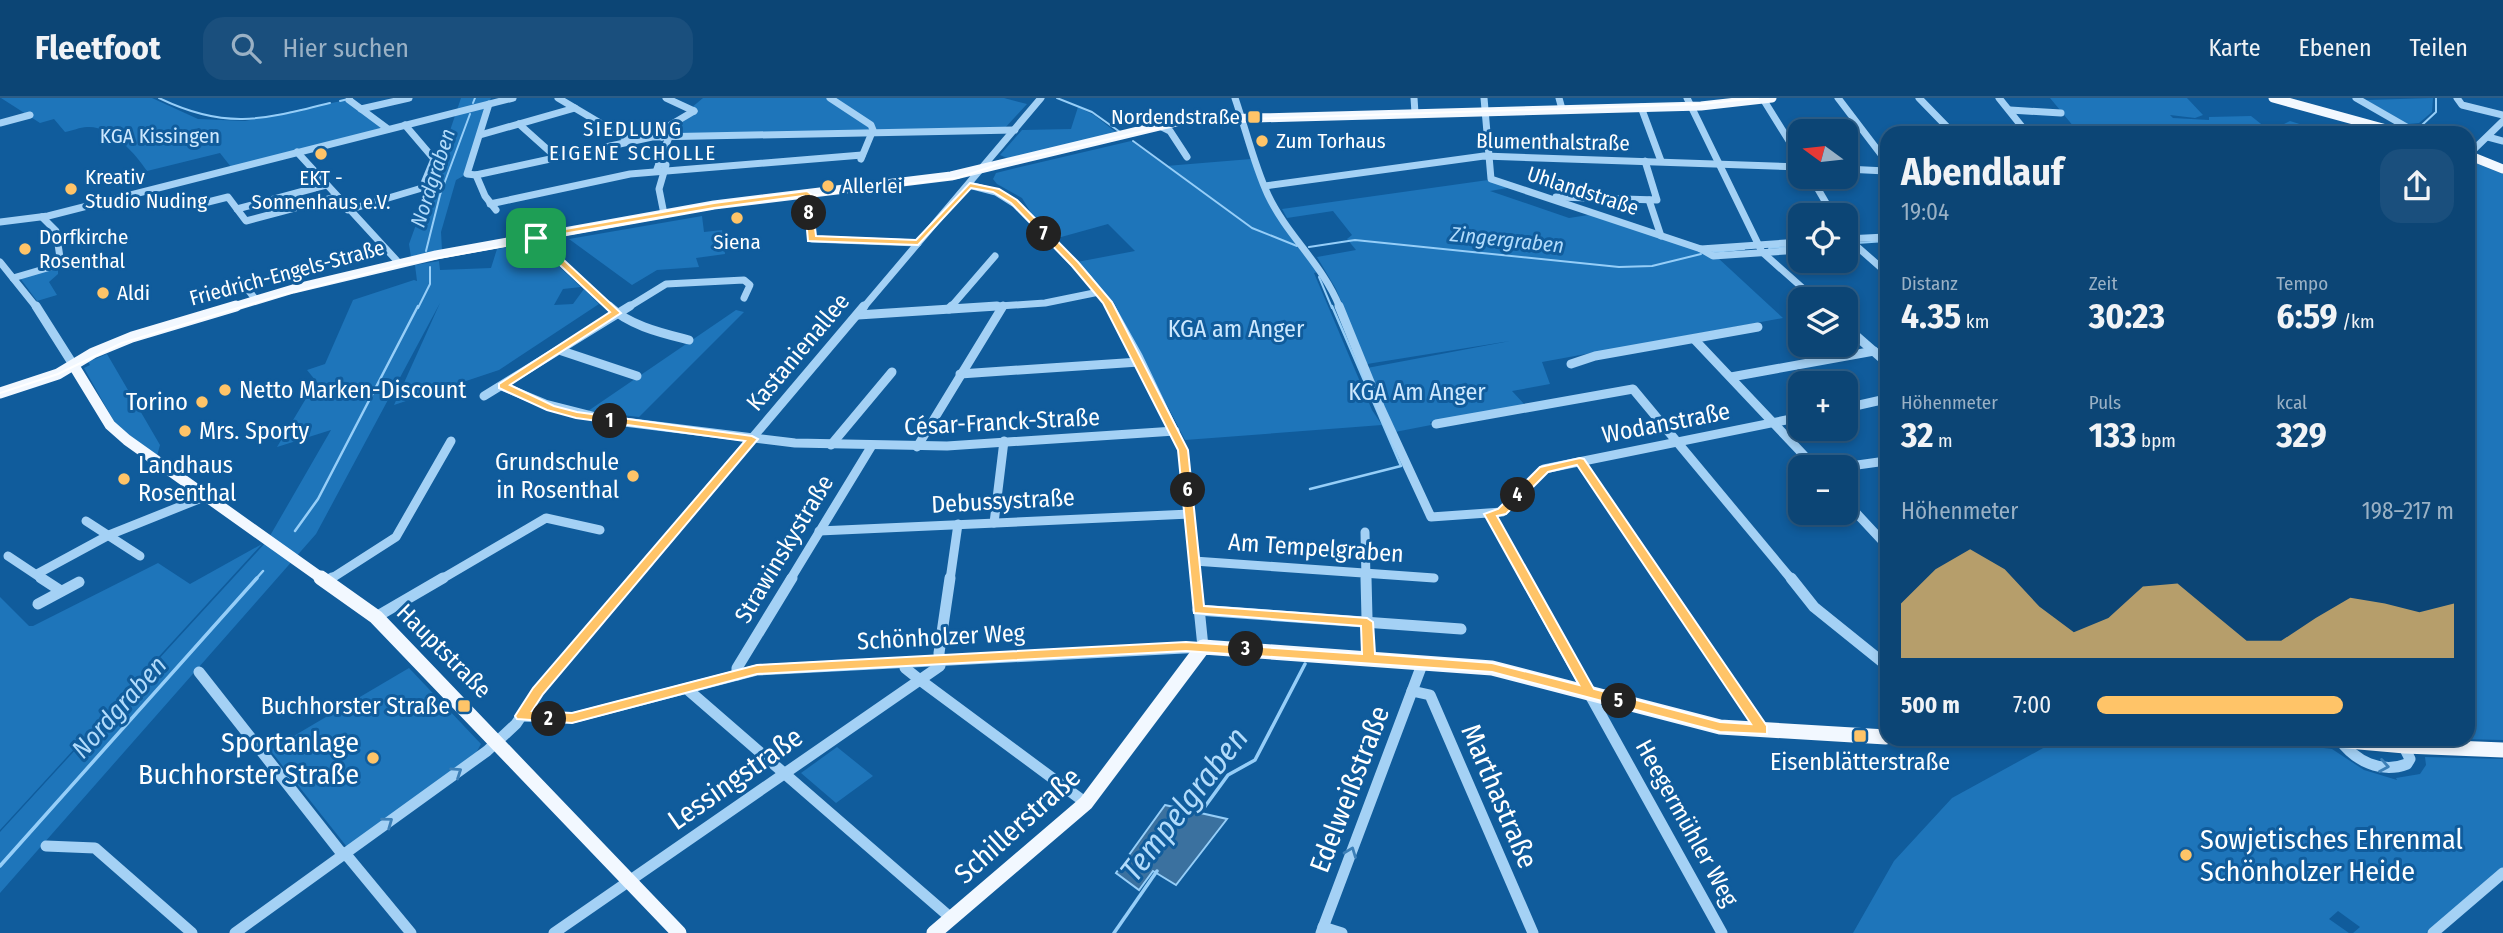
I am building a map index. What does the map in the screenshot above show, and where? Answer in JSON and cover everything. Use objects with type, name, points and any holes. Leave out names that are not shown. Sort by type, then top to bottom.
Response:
[{"type":"main road","name":"Friedrich-Engels-Straße","points":[[0,393],[58,374],[118,341],[256,300],[399,263],[664,214],[940,178],[1188,120],[1641,107],[1739,98]]},
{"type":"main road","points":[[2262,98],[2364,126]]},
{"type":"main road","points":[[2273,98],[2375,126]]},
{"type":"main road","name":"Friedrich-Engels-Straße","points":[[1689,102],[1768,99]]},
{"type":"main road","points":[[2475,158],[2503,170]]},
{"type":"main road","name":"Hauptstraße","points":[[74,366],[110,425],[204,498],[376,617],[679,933]]},
{"type":"main road","name":"Schönholzer Weg","points":[[1203,647],[1492,668],[1720,727],[1880,737]]},
{"type":"main road","name":"Schillerstraße","points":[[933,933],[1086,803],[1203,647]]},
{"type":"main road","points":[[2452,746],[2503,750]]},
{"type":"street","points":[[361,109],[408,98]]},
{"type":"street","points":[[3,220],[41,217],[513,98]]},
{"type":"street","points":[[558,98],[632,142]]},
{"type":"street","points":[[664,214],[659,189],[667,127],[694,111],[666,98]]},
{"type":"street","points":[[476,175],[493,207],[598,180],[660,169],[861,159],[872,133],[871,125],[830,98]]},
{"type":"street","name":"Kastanienallee","points":[[1017,130],[1041,98]]},
{"type":"street","name":"Kastanienallee","points":[[498,743],[522,716],[538,691],[918,243],[1047,98]]},
{"type":"street","points":[[1235,98],[1265,186],[1289,230],[1307,250],[1331,287],[1427,513],[1431,517],[1490,514]]},
{"type":"street","points":[[1414,98],[1415,113]]},
{"type":"street","name":"Uhlandstraße","points":[[1485,98],[1491,179],[1704,252],[1759,248]]},
{"type":"street","points":[[1559,98],[1562,109]]},
{"type":"street","points":[[1838,98],[1880,153]]},
{"type":"street","points":[[1919,98],[1926,108],[1943,119],[1948,126]]},
{"type":"street","points":[[1999,98],[2022,126]]},
{"type":"street","points":[[2356,98],[2405,126]]},
{"type":"street","points":[[2457,98],[2462,105],[2503,115]]},
{"type":"street","points":[[1768,99],[1788,136]]},
{"type":"street","points":[[349,100],[388,130]]},
{"type":"street","points":[[1689,102],[1759,248],[1802,287]]},
{"type":"street","points":[[489,104],[467,174],[476,175],[666,137],[1017,130]]},
{"type":"street","points":[[1641,107],[1661,161]]},
{"type":"street","points":[[480,135],[575,108]]},
{"type":"street","points":[[2010,110],[2061,113]]},
{"type":"street","points":[[0,123],[30,115]]},
{"type":"street","points":[[2475,149],[2503,121]]},
{"type":"street","points":[[519,124],[557,158]]},
{"type":"street","points":[[348,210],[422,188],[434,159],[405,125]]},
{"type":"street","points":[[1160,125],[1170,131],[1187,157]]},
{"type":"street","points":[[2488,137],[2503,141]]},
{"type":"street","points":[[297,152],[399,263]]},
{"type":"street","points":[[997,152],[1001,157],[1013,160]]},
{"type":"street","name":"Blumenthalstraße","points":[[1265,186],[1489,156],[1788,166]]},
{"type":"street","points":[[1548,198],[1658,199],[1645,161]]},
{"type":"street","points":[[1858,170],[1880,171]]},
{"type":"street","points":[[237,209],[326,185]]},
{"type":"street","points":[[970,185],[996,190],[1012,200],[1099,292],[1107,302],[1175,432],[1183,450],[1203,647]]},
{"type":"street","points":[[807,194],[811,239],[918,243]]},
{"type":"street","points":[[192,206],[228,197],[244,220],[251,220],[336,197]]},
{"type":"street","points":[[1649,200],[1661,236]]},
{"type":"street","points":[[13,278],[61,264],[58,234],[50,221],[41,217]]},
{"type":"street","points":[[534,237],[616,313],[655,331],[688,340]]},
{"type":"street","points":[[1858,241],[1880,238]]},
{"type":"street","points":[[1759,248],[1788,244]]},
{"type":"street","points":[[1759,248],[1788,249]]},
{"type":"street","points":[[1858,249],[1880,267]]},
{"type":"street","points":[[950,309],[995,256]]},
{"type":"street","name":"Hauptstraße","points":[[0,262],[33,301],[74,366]]},
{"type":"street","points":[[484,397],[616,313],[673,282],[744,280],[750,285],[743,295],[744,298]]},
{"type":"street","points":[[242,282],[256,300]]},
{"type":"street","points":[[858,315],[1045,303],[1099,292]]},
{"type":"street","points":[[917,447],[1003,306]]},
{"type":"street","points":[[1571,364],[1595,356],[1758,327]]},
{"type":"street","points":[[1858,338],[1880,357]]},
{"type":"street","points":[[1694,339],[1804,455]]},
{"type":"street","points":[[559,350],[637,376]]},
{"type":"street","points":[[1731,377],[1874,352]]},
{"type":"street","points":[[960,374],[1139,362]]},
{"type":"street","name":"César-Franck-Straße","points":[[831,445],[892,372]]},
{"type":"street","name":"César-Franck-Straße","points":[[502,386],[550,408],[576,415],[752,439],[831,445],[917,447],[1175,432]]},
{"type":"street","points":[[1436,424],[1632,389],[1679,441],[1814,607],[1880,660]]},
{"type":"street","points":[[1858,405],[1880,400]]},
{"type":"street","name":"Wodanstraße","points":[[1490,514],[1502,512],[1544,469],[1788,419]]},
{"type":"street","points":[[326,582],[396,537],[451,441]]},
{"type":"street","points":[[994,523],[1004,442]]},
{"type":"street","name":"Strawinskystraße","points":[[737,675],[737,667],[871,447]]},
{"type":"street","points":[[1580,461],[1763,730]]},
{"type":"street","points":[[1858,465],[1880,462]]},
{"type":"street","points":[[37,574],[109,535],[204,498]]},
{"type":"street","points":[[1858,513],[1880,534]]},
{"type":"street","name":"Debussystraße","points":[[819,531],[1190,514]]},
{"type":"street","name":"Heegermühler Weg","points":[[1490,514],[1722,933]]},
{"type":"street","points":[[376,617],[546,518],[600,530]]},
{"type":"street","points":[[86,521],[140,556]]},
{"type":"street","points":[[940,661],[957,524]]},
{"type":"street","points":[[1365,532],[1368,658]]},
{"type":"street","points":[[8,555],[61,591]]},
{"type":"street","name":"Am Tempelgraben","points":[[1194,561],[1434,578]]},
{"type":"street","points":[[38,604],[79,582]]},
{"type":"street","points":[[1198,610],[1461,629]]},
{"type":"street","name":"Schönholzer Weg","points":[[522,716],[572,718],[757,670],[1203,647]]},
{"type":"street","name":"Lessingstraße","points":[[554,933],[940,666],[940,661]]},
{"type":"street","name":"Edelweißstraße","points":[[1322,930],[1423,662]]},
{"type":"street","points":[[905,663],[905,668],[920,680],[1086,803]]},
{"type":"street","points":[[199,672],[344,854],[411,933]]},
{"type":"street","points":[[687,689],[951,918]]},
{"type":"street","name":"Marthastraße","points":[[1412,691],[1430,695],[1532,933]]},
{"type":"street","points":[[235,933],[498,743]]},
{"type":"street","points":[[2346,746],[2358,757],[2384,768],[2407,764],[2409,753],[2404,746]]},
{"type":"street","points":[[47,846],[95,848],[192,933]]},
{"type":"street","points":[[2433,933],[2503,873]]},
{"type":"street","points":[[1322,930],[1342,933]]},
{"type":"green space","name":"KGA Kissingen","points":[[1,98],[152,98],[198,119],[245,121],[346,100],[383,128],[231,167],[220,153],[147,171],[129,149],[105,131],[87,127],[65,132],[54,119],[40,123]]},
{"type":"green space","points":[[461,98],[491,98],[465,175],[456,180],[441,232],[442,250],[411,257],[409,244],[422,208],[420,206],[424,204],[430,189],[423,190],[436,157],[440,160]]},
{"type":"green space","points":[[703,98],[828,98],[872,130],[668,136],[669,129],[698,110],[691,108]]},
{"type":"green space","points":[[831,98],[1004,98],[1027,104],[1004,129],[875,132]]},
{"type":"green space","points":[[2050,98],[2187,98],[2203,115],[2195,118],[2170,115],[2173,118],[2209,120],[2209,117],[2251,116],[2264,126],[2073,126]]},
{"type":"green space","points":[[2433,98],[2432,112],[2419,123],[2408,124],[2366,100]]},
{"type":"green space","points":[[1078,107],[1094,115],[1117,133],[1009,159],[1000,155],[1022,130],[1071,129]]},
{"type":"green space","points":[[2290,121],[2306,126],[2280,126]]},
{"type":"green space","name":"KGA am Anger","points":[[1131,141],[1166,166],[1251,159],[1272,204],[1318,272],[1314,273],[1372,410],[1382,425],[1185,440],[1114,303],[1077,262],[1135,251],[1108,224],[1054,239],[1034,218],[1022,198],[993,179],[996,173]]},
{"type":"green space","points":[[2475,163],[2503,174],[2503,740],[2475,739]]},
{"type":"green space","name":"KGA Am Anger","points":[[1488,180],[1513,187],[1490,191],[1569,218],[1595,214],[1718,258],[1783,318],[1542,362],[1550,384],[1512,391],[1525,405],[1430,422],[1431,425],[1395,432],[1367,368],[1510,341],[1367,364],[1336,289],[1317,257],[1356,250],[1347,239],[1352,235],[1333,211],[1287,218],[1282,209]]},
{"type":"green space","points":[[702,216],[704,232],[722,230],[725,254],[696,258],[699,267],[657,270],[632,285],[569,239]]},
{"type":"green space","points":[[533,242],[581,287],[563,289],[554,305],[573,304],[584,289],[599,304],[499,370],[394,405],[440,303],[316,534],[0,893],[0,832],[267,541],[331,430],[277,447],[311,390],[320,386],[307,370],[325,364],[353,300],[417,281],[415,265],[439,261],[440,270],[491,268],[497,249]]},
{"type":"green space","points":[[58,270],[58,274],[49,282],[57,295],[37,301],[20,278]]},
{"type":"green space","points":[[736,310],[744,312],[639,417],[588,411]]},
{"type":"green space","points":[[107,354],[160,445],[157,456],[116,425],[84,368],[90,365],[88,362]]},
{"type":"green space","points":[[262,544],[0,830],[0,597],[29,626],[33,626],[158,563],[190,584]]},
{"type":"green space","name":"Sportanlage Buchhorster Straße","points":[[409,668],[481,744],[476,753],[347,847],[270,750]]},
{"type":"green space","points":[[2307,746],[2332,749],[2364,770],[2397,780],[2396,778],[2420,774],[2426,765],[2425,757],[2503,759],[2503,869],[2426,933],[2353,933],[2360,927],[2338,911],[2329,919],[2349,933],[1853,933],[1894,861],[1952,798],[2045,747]]},
{"type":"green space","points":[[837,747],[873,776],[836,803],[801,773]]},
{"type":"shaded area","points":[[1165,805],[1227,819],[1176,885],[1153,871],[1139,890],[1116,873]]},
{"type":"waterway","points":[[159,98],[204,115],[244,119],[284,114],[330,103]]},
{"type":"waterway","name":"Zingergraben","points":[[340,101],[352,98]]},
{"type":"waterway","name":"Nordgraben","points":[[473,103],[475,98]]},
{"type":"waterway","name":"Zingergraben","points":[[1057,98],[1092,112],[1120,132]]},
{"type":"waterway","name":"Zingergraben","points":[[2423,126],[2436,112],[2436,98]]},
{"type":"waterway","name":"Nordgraben","points":[[426,251],[440,195],[470,114]]},
{"type":"waterway","name":"Zingergraben","points":[[1133,141],[1252,228],[1297,246]]},
{"type":"waterway","name":"Zingergraben","points":[[1309,247],[1355,240],[1619,267],[1652,266],[1701,254]]},
{"type":"waterway","name":"Zingergraben","points":[[1858,243],[1880,241]]},
{"type":"waterway","name":"Zingergraben","points":[[1769,248],[1788,247]]},
{"type":"waterway","name":"Zingergraben","points":[[1713,252],[1744,249]]},
{"type":"waterway","name":"Nordgraben","points":[[418,308],[430,284],[430,267]]},
{"type":"waterway","points":[[1319,277],[1332,308]]},
{"type":"waterway","name":"Nordgraben","points":[[295,531],[318,499],[418,306]]},
{"type":"waterway","points":[[1310,489],[1401,466],[1332,306]]},
{"type":"waterway","name":"Nordgraben","points":[[255,580],[263,571]]},
{"type":"waterway","name":"Nordgraben","points":[[0,866],[257,578]]},
{"type":"waterway","name":"Tempelgraben","points":[[1201,812],[1228,775],[1255,760],[1305,664]]},
{"type":"waterway","name":"Tempelgraben","points":[[1114,933],[1157,871]]},
{"type":"tram line","points":[[1701,104],[1758,98]]},
{"type":"tram line","points":[[0,393],[58,374],[122,343],[278,296],[400,265],[724,206],[957,178],[997,165],[1188,121],[1701,104]]},
{"type":"tram line","points":[[1692,105],[1701,104]]},
{"type":"place","name":"Nordendstraße","points":[[1254,117]]},
{"type":"place","name":"Zum Torhaus","points":[[1262,141]]},
{"type":"place","name":"EKT - Sonnenhaus e.V.","points":[[321,154]]},
{"type":"place","name":"Allerlei","points":[[828,186]]},
{"type":"place","name":"Kreativ Studio Nuding","points":[[71,189]]},
{"type":"place","name":"Siena","points":[[737,218]]},
{"type":"place","name":"Dorfkirche Rosenthal","points":[[25,249]]},
{"type":"place","name":"Aldi","points":[[103,293]]},
{"type":"place","name":"Netto Marken-Discount","points":[[225,390]]},
{"type":"place","name":"Torino","points":[[202,402]]},
{"type":"place","name":"Mrs. Sporty","points":[[185,431]]},
{"type":"place","name":"Grundschule in Rosenthal","points":[[633,476]]},
{"type":"place","name":"Landhaus Rosenthal","points":[[124,479]]},
{"type":"place","name":"Buchhorster Straße","points":[[464,706]]},
{"type":"place","name":"Eisenblätterstraße","points":[[1860,736]]},
{"type":"place","name":"Sportanlage Buchhorster Straße","points":[[373,758]]},
{"type":"place","name":"Sowjetisches Ehrenmal Schönholzer Heide","points":[[2186,855]]},
{"type":"district","name":"SIEDLUNG EIGENE SCHOLLE","points":[[633,141]]},
{"type":"route","points":[[536,238],[534,237],[714,205],[807,194],[811,239],[918,243],[970,185],[996,190],[1014,202],[1068,260],[1075,264],[1107,302],[1175,432],[1183,450],[1198,610],[1367,622],[1368,658],[1492,668],[1720,727],[1763,730],[1580,461],[1544,469],[1502,512],[1490,514],[1589,693],[1492,668],[1186,646],[757,670],[572,718],[522,716],[538,691],[752,439],[576,415],[550,408],[502,386],[616,313],[536,238]]}]
